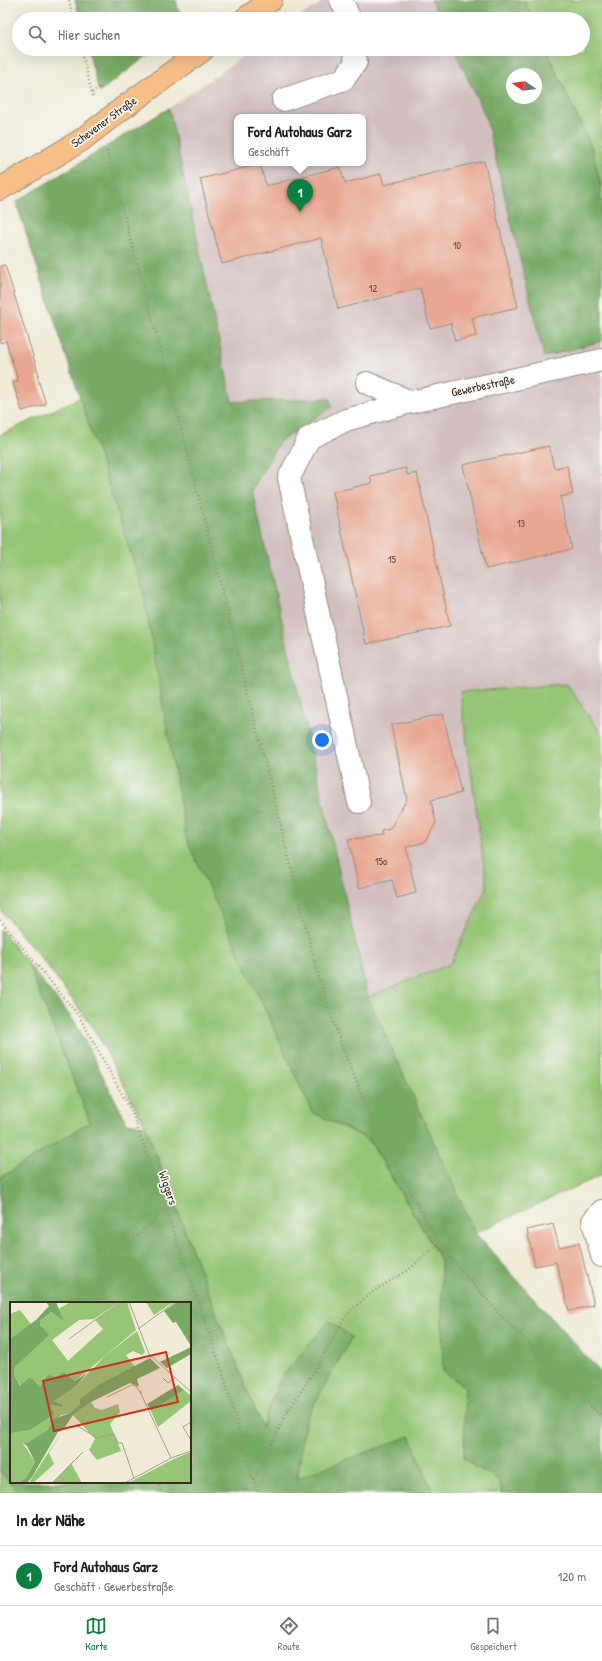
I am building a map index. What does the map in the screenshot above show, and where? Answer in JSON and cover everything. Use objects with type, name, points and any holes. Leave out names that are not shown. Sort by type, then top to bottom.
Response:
[{"type":"main road","points":[[255,12],[271,0]]},
{"type":"main road","name":"Schevener Straße","points":[[0,189],[80,141],[194,56]]},
{"type":"street","points":[[341,0],[347,12]]},
{"type":"street","points":[[283,100],[344,79],[356,62],[355,56]]},
{"type":"street","name":"Gewerbestraße","points":[[358,802],[289,478],[309,438],[346,420],[411,402],[602,360]]},
{"type":"street","points":[[367,383],[411,402]]},
{"type":"street","points":[[602,1212],[593,1221],[602,1256]]},
{"type":"path","points":[[68,0],[71,12]]},
{"type":"path","points":[[83,56],[94,101]]},
{"type":"path","points":[[106,147],[186,446],[318,971],[340,1044],[377,1132],[439,1243],[504,1319],[602,1417]]},
{"type":"path","name":"Wiggers","points":[[0,920],[79,1016],[132,1112],[222,1370],[257,1493]]},
{"type":"path","points":[[107,1302],[99,1272],[166,1209]]},
{"type":"path","points":[[254,1480],[284,1418],[348,1314],[375,1290],[406,1271],[439,1243]]},
{"type":"path","points":[[158,1483],[161,1493]]},
{"type":"shaded area","points":[[325,0],[431,0],[437,12],[307,12]]},
{"type":"shaded area","points":[[244,56],[457,56],[485,115],[544,356],[602,341],[602,735],[567,684],[461,692],[487,887],[450,964],[368,997],[252,490],[279,442],[332,407],[330,399],[232,402],[169,108]]},
{"type":"green space","points":[[75,0],[176,0],[179,12],[78,12]]},
{"type":"green space","points":[[431,0],[524,0],[530,12],[437,12]]},
{"type":"green space","points":[[524,0],[602,0],[602,192],[592,149],[549,56],[590,56],[590,12],[530,12]]},
{"type":"green space","points":[[90,56],[147,56],[99,92]]},
{"type":"green space","points":[[457,56],[549,56],[592,149],[602,192],[602,341],[544,357],[485,115]]},
{"type":"green space","points":[[169,108],[232,402],[330,398],[332,407],[279,442],[252,490],[368,997],[475,1233],[602,1374],[602,1493],[502,1493],[498,1480],[464,1459],[465,1387],[443,1371],[441,1260],[370,1140],[312,1112],[186,838],[143,591],[16,202]]},
{"type":"green space","points":[[81,397],[312,1112],[369,1140],[441,1260],[443,1371],[465,1387],[464,1459],[498,1480],[502,1493],[433,1493],[410,1436],[297,1479],[305,1420],[352,1337],[280,1379],[262,1427],[213,1305],[145,1125],[93,1027],[43,961],[0,909],[0,435]]},
{"type":"green space","points":[[567,684],[602,735],[602,1175],[475,1233],[368,997],[450,964],[487,887],[460,692]]},
{"type":"green space","points":[[0,929],[28,964],[90,1122],[0,1178]]},
{"type":"green space","points":[[28,964],[75,1022],[127,1123],[145,1125],[213,1305],[262,1427],[280,1379],[329,1321],[352,1337],[305,1420],[297,1478],[410,1436],[433,1493],[20,1493],[11,1483],[191,1483],[191,1302],[10,1302],[10,1482],[0,1471],[0,1178],[90,1122]]},
{"type":"green space","points":[[0,1471],[20,1493],[0,1493]]},
{"type":"building","points":[[484,161],[518,307],[472,318],[476,336],[455,341],[451,323],[430,328],[420,288],[338,309],[321,238],[222,264],[200,179],[252,166],[261,166],[266,186],[340,167],[345,183],[381,174],[384,185]]},
{"type":"building","points":[[5,265],[39,375],[37,376],[46,404],[22,411],[13,383],[18,381],[6,341],[0,343],[0,266]]},
{"type":"building","points":[[549,446],[554,468],[567,466],[573,494],[560,497],[572,549],[486,569],[463,465]]},
{"type":"building","points":[[406,468],[407,475],[417,473],[450,626],[366,644],[333,492],[372,483],[370,476]]},
{"type":"building","points":[[443,714],[461,793],[431,800],[436,823],[425,842],[406,847],[416,893],[397,898],[392,880],[359,888],[348,839],[382,836],[381,831],[390,829],[407,799],[391,725]]},
{"type":"building","points":[[553,1224],[559,1247],[579,1243],[594,1305],[569,1311],[556,1262],[535,1266],[527,1230]]},
{"type":"place","name":"Ford Autohaus Garz","points":[[300,212]]}]
